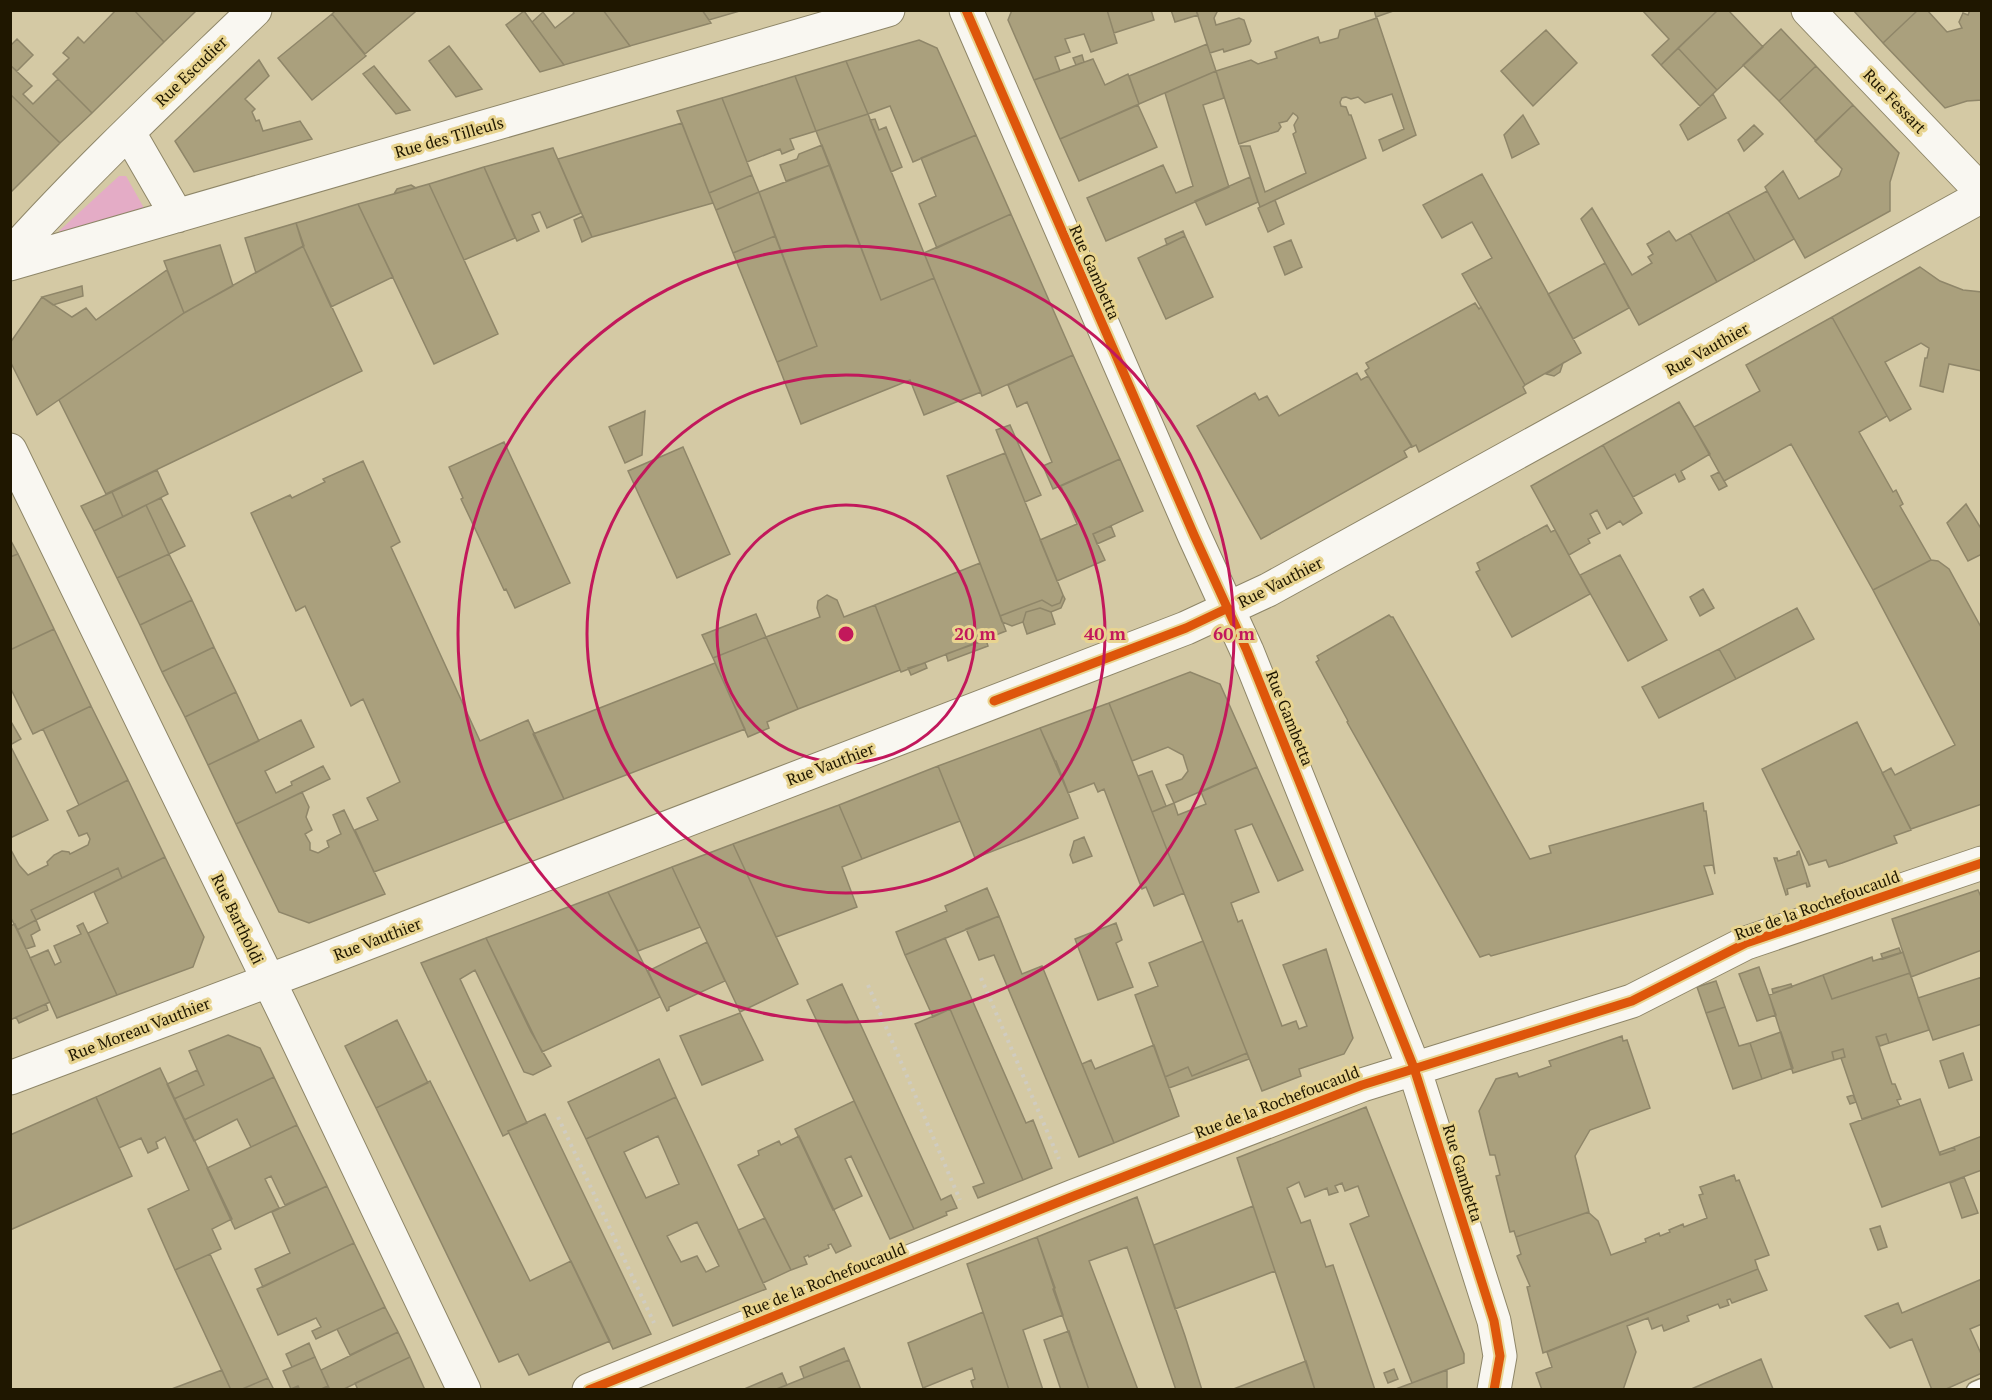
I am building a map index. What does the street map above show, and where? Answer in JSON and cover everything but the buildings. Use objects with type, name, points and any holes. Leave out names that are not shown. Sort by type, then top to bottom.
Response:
[{"type":"street","name":"Rue Escudier","points":[[10,255],[129,133],[255,10]]},
{"type":"street","name":"Rue des Tilleuls","points":[[10,264],[888,10]]},
{"type":"street","name":"Rue Gambetta","points":[[966,10],[1194,535],[1228,608],[1414,1068],[1494,1321],[1500,1356],[1494,1389]]},
{"type":"street","name":"Rue Fessart","points":[[1808,10],[1982,194]]},
{"type":"street","points":[[129,133],[177,216]]},
{"type":"street","name":"Rue Vauthier","points":[[268,981],[1186,628],[1278,585],[1982,194]]},
{"type":"street","name":"Rue Bartholdi","points":[[10,450],[464,1389]]},
{"type":"street","name":"Rue de la Rochefoucauld","points":[[589,1389],[1362,1084],[1457,1057],[1632,1001],[1746,943],[1982,863]]},
{"type":"street","name":"Rue Moreau Vauthier","points":[[10,1078],[268,981]]},
{"type":"lane","points":[[1976,1389],[1982,1387]]},
{"type":"path","points":[[981,978],[1061,1165]]},
{"type":"path","points":[[868,985],[962,1205]]},
{"type":"path","points":[[558,1117],[656,1327]]},
{"type":"shaded area","points":[[119,176],[126,176],[144,208],[64,238],[59,231]]},
{"type":"cycle path","points":[[966,10],[1194,535],[1247,651],[1414,1068],[1494,1321],[1500,1356],[1494,1390]]},
{"type":"cycle path","points":[[994,701],[1186,628],[1228,608]]},
{"type":"cycle path","points":[[589,1390],[1074,1196],[1362,1085],[1632,1001],[1746,943],[1982,863]]}]
